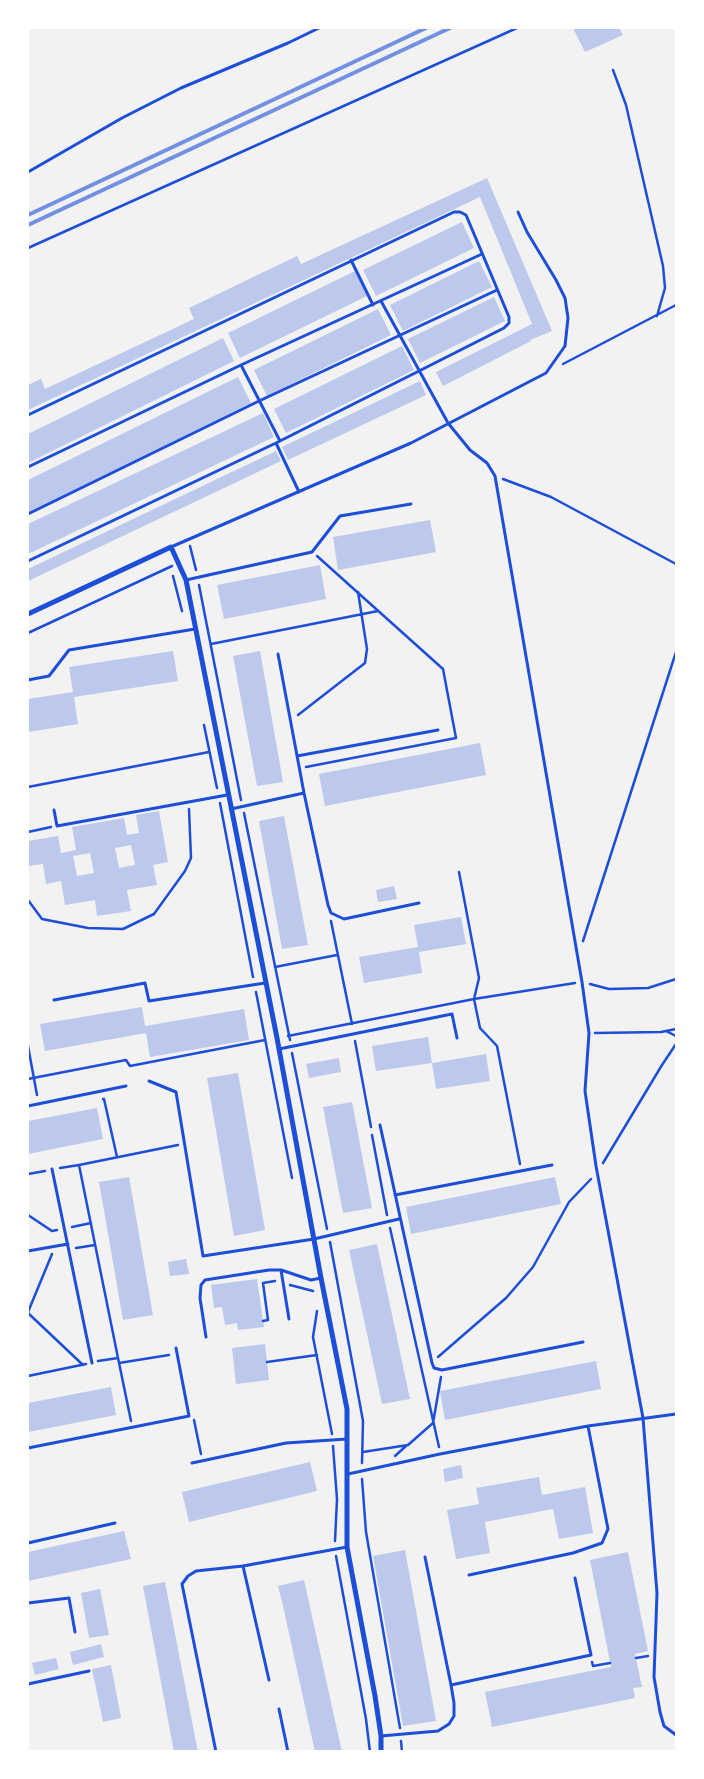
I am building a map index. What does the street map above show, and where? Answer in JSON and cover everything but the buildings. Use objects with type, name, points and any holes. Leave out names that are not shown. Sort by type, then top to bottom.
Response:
[{"type":"street","points":[[28,614],[171,547],[186,580],[279,1049],[347,1409],[347,1547],[375,1696],[381,1736],[381,1752]]},
{"type":"lane","points":[[28,172],[122,118],[180,88],[319,28]]},
{"type":"lane","points":[[28,415],[454,212],[466,215],[509,316],[509,323],[504,328],[278,442],[28,561]]},
{"type":"lane","points":[[171,547],[411,443],[546,373],[565,346],[568,318],[565,298],[527,232],[518,212]]},
{"type":"lane","points":[[28,467],[241,365],[482,254]]},
{"type":"lane","points":[[351,260],[373,305]]},
{"type":"lane","points":[[28,514],[260,401],[497,290]]},
{"type":"lane","points":[[380,301],[448,424],[470,450],[486,463],[494,476],[582,982],[589,1034],[585,1091],[597,1173],[643,1418],[657,1593],[654,1677],[664,1726],[676,1735]]},
{"type":"lane","points":[[241,365],[260,401],[299,492]]},
{"type":"lane","points":[[186,580],[312,552],[340,516],[411,504]]},
{"type":"lane","points":[[28,680],[49,676],[69,650],[196,629]]},
{"type":"lane","points":[[278,654],[304,793],[328,905],[332,914],[344,919],[419,903]]},
{"type":"lane","points":[[297,756],[438,730]]},
{"type":"lane","points":[[230,809],[304,793]]},
{"type":"lane","points":[[54,810],[57,826],[228,795]]},
{"type":"lane","points":[[54,1000],[146,983],[149,1001],[265,982]]},
{"type":"lane","points":[[279,1049],[452,1014],[457,1038]]},
{"type":"lane","points":[[148,1081],[176,1092],[203,1256],[314,1239],[400,1219]]},
{"type":"lane","points":[[28,1106],[126,1086]]},
{"type":"lane","points":[[380,1125],[434,1368],[442,1370],[583,1342]]},
{"type":"lane","points":[[395,1195],[552,1165]]},
{"type":"lane","points":[[52,1170],[92,1362]]},
{"type":"lane","points":[[28,1251],[68,1244]]},
{"type":"lane","points":[[206,1337],[200,1298],[201,1285],[205,1280],[269,1270],[281,1270],[312,1280],[321,1278]]},
{"type":"lane","points":[[281,1270],[289,1319]]},
{"type":"lane","points":[[28,1448],[189,1416],[176,1348]]},
{"type":"lane","points":[[348,1474],[440,1454],[588,1426],[676,1414]]},
{"type":"lane","points":[[469,1575],[574,1553],[602,1543],[608,1529],[588,1426]]},
{"type":"lane","points":[[192,1463],[286,1443],[348,1439]]},
{"type":"lane","points":[[28,1543],[115,1522]]},
{"type":"lane","points":[[216,1752],[182,1584],[196,1570],[243,1566],[347,1547]]},
{"type":"lane","points":[[381,1736],[438,1731],[449,1724],[454,1716],[451,1685],[425,1557]]},
{"type":"lane","points":[[243,1566],[269,1680]]},
{"type":"lane","points":[[451,1685],[591,1655],[576,1578]]},
{"type":"lane","points":[[28,1603],[69,1598],[75,1632]]},
{"type":"lane","points":[[28,1684],[89,1671]]},
{"type":"lane","points":[[279,1709],[288,1752]]},
{"type":"path","points":[[28,248],[517,28]]},
{"type":"path","points":[[613,70],[626,105],[663,266],[665,288],[657,316]]},
{"type":"path","points":[[563,364],[676,305]]},
{"type":"path","points":[[494,476],[552,497],[676,564]]},
{"type":"path","points":[[300,769],[456,738],[443,669],[312,552]]},
{"type":"path","points":[[28,633],[170,567]]},
{"type":"path","points":[[173,576],[182,612]]},
{"type":"path","points":[[291,721],[365,662],[367,649],[358,592]]},
{"type":"path","points":[[211,644],[378,611]]},
{"type":"path","points":[[578,959],[676,652]]},
{"type":"path","points":[[204,724],[217,788],[210,790]]},
{"type":"path","points":[[28,787],[209,752]]},
{"type":"path","points":[[218,797],[293,1183]]},
{"type":"path","points":[[28,900],[42,919],[88,928],[123,929],[154,914],[185,871],[191,858],[188,802]]},
{"type":"path","points":[[28,832],[57,826]]},
{"type":"path","points":[[459,872],[479,978],[474,999],[480,1028],[497,1046],[521,1170]]},
{"type":"path","points":[[275,967],[338,954]]},
{"type":"path","points":[[289,1036],[474,999]]},
{"type":"path","points":[[589,1034],[676,1029]]},
{"type":"path","points":[[666,1031],[676,1036]]},
{"type":"path","points":[[28,1078],[126,1060],[130,1066],[266,1040]]},
{"type":"path","points":[[432,1363],[506,1298],[533,1267],[569,1202],[597,1173],[676,1044]]},
{"type":"path","points":[[28,1046],[39,1104]]},
{"type":"path","points":[[95,1101],[104,1099],[117,1157]]},
{"type":"path","points":[[28,1174],[184,1144]]},
{"type":"path","points":[[79,1165],[132,1428]]},
{"type":"path","points":[[82,1365],[28,1313],[53,1252],[95,1245]]},
{"type":"path","points":[[312,1280],[315,1298]]},
{"type":"path","points":[[258,1283],[263,1283]]},
{"type":"path","points":[[316,1306],[317,1314],[313,1337],[333,1439],[336,1499],[334,1548],[366,1718],[370,1752]]},
{"type":"path","points":[[119,1363],[177,1353]]},
{"type":"path","points":[[267,1362],[317,1355]]},
{"type":"path","points":[[28,1376],[118,1358]]},
{"type":"path","points":[[363,1452],[408,1445],[433,1423],[442,1370]]},
{"type":"path","points":[[189,1416],[193,1415],[203,1460]]},
{"type":"path","points":[[591,1655],[593,1666],[610,1662]]},
{"type":"path","points":[[636,1658],[654,1655]]},
{"type":"path","points":[[398,1752],[402,1751]]},
{"type":"railway","points":[[28,215],[426,28]]},
{"type":"railway","points":[[28,225],[450,28]]}]
